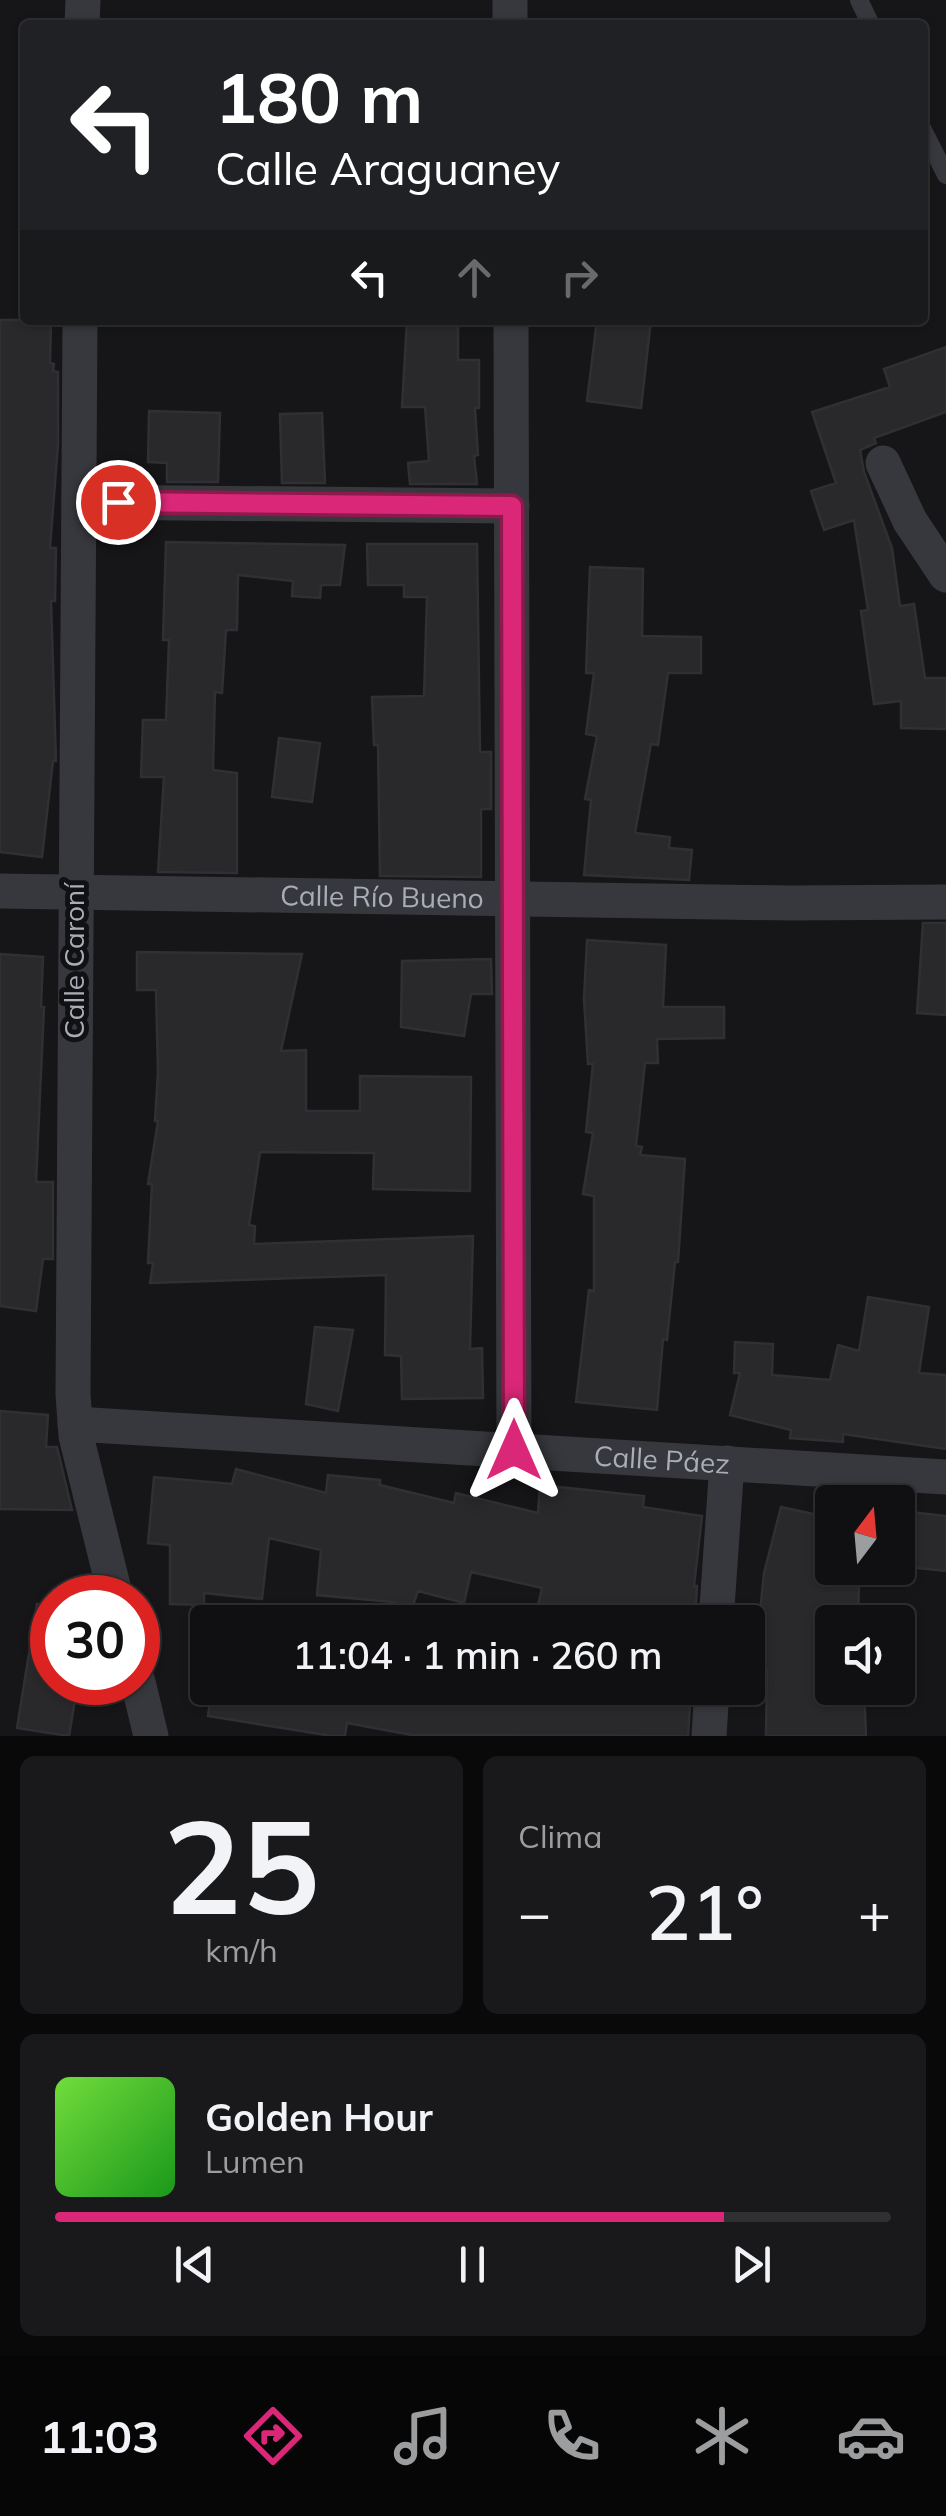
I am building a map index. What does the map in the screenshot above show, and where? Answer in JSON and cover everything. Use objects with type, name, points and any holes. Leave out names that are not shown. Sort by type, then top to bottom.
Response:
[{"type":"street","name":"Calle Caroní","points":[[80,325],[72,1344],[75,1424],[111,1575]]},
{"type":"street","points":[[511,325],[514,1450]]},
{"type":"street","points":[[883,463],[910,521],[946,576]]},
{"type":"street","points":[[78,502],[512,506]]},
{"type":"street","name":"Calle Río Bueno","points":[[0,891],[946,902]]},
{"type":"street","name":"Calle Páez","points":[[75,1424],[946,1478]]},
{"type":"street","points":[[717,1605],[727,1463]]},
{"type":"street","points":[[144,1705],[152,1736]]},
{"type":"street","points":[[709,1736],[711,1705]]},
{"type":"lane","points":[[928,140],[946,175]]},
{"type":"building","points":[[0,320],[20,320],[20,325],[51,325],[50,363],[54,364],[53,371],[58,372],[58,444],[50,548],[56,548],[55,601],[51,601],[56,761],[42,857],[0,852]]},
{"type":"building","points":[[407,325],[458,325],[458,360],[479,360],[479,408],[475,408],[478,455],[474,456],[477,484],[410,484],[408,463],[429,461],[425,407],[402,407]]},
{"type":"building","points":[[596,325],[650,325],[641,408],[587,401]]},
{"type":"building","points":[[946,347],[946,412],[874,438],[876,443],[860,450],[864,472],[892,548],[900,606],[914,604],[925,678],[946,678],[946,729],[901,728],[901,701],[874,704],[861,611],[868,610],[854,520],[824,530],[811,491],[836,483],[812,412],[890,387],[884,369]]},
{"type":"building","points":[[149,411],[220,413],[218,482],[167,482],[167,463],[148,462]]},
{"type":"building","points":[[322,413],[325,483],[282,483],[280,414]]},
{"type":"building","points":[[166,542],[345,545],[340,585],[321,585],[320,598],[292,596],[293,581],[238,575],[237,630],[226,630],[222,693],[215,692],[213,770],[237,773],[237,873],[158,872],[164,777],[141,777],[143,720],[166,720]]},
{"type":"building","points":[[367,544],[477,544],[480,752],[491,752],[491,809],[481,809],[481,877],[380,876],[378,745],[374,745],[372,697],[424,696],[427,597],[404,597],[404,585],[368,585]]},
{"type":"building","points":[[590,567],[643,569],[642,636],[701,637],[701,673],[668,673],[658,745],[651,744],[635,833],[670,837],[669,848],[692,850],[689,880],[584,875],[591,800],[585,799],[597,736],[586,734],[594,673],[586,673]]},
{"type":"building","points":[[279,738],[320,743],[312,802],[272,797]]},
{"type":"building","points":[[923,923],[946,923],[946,1015],[917,1013]]},
{"type":"building","points":[[587,940],[666,945],[663,1007],[724,1007],[724,1038],[657,1039],[658,1063],[645,1063],[636,1146],[642,1147],[640,1155],[685,1159],[678,1262],[667,1340],[663,1339],[657,1410],[576,1402],[589,1290],[594,1291],[594,1196],[583,1194],[593,1133],[586,1132],[593,1064],[588,1064],[584,999]]},
{"type":"building","points":[[137,952],[302,954],[281,1051],[306,1050],[306,1111],[360,1111],[360,1076],[471,1077],[470,1191],[373,1189],[374,1153],[260,1152],[249,1225],[255,1226],[254,1244],[473,1236],[470,1349],[482,1348],[483,1398],[402,1399],[401,1356],[385,1355],[386,1275],[150,1283],[152,1184],[148,1184],[158,1121],[156,990],[137,990]]},
{"type":"building","points":[[0,954],[43,957],[36,1182],[53,1182],[53,1259],[43,1259],[36,1311],[0,1306]]},
{"type":"building","points":[[491,959],[492,994],[471,994],[464,1036],[401,1027],[402,961]]},
{"type":"building","points":[[868,1297],[929,1307],[919,1373],[946,1375],[946,1449],[843,1434],[843,1442],[790,1438],[791,1430],[730,1415],[740,1373],[734,1373],[735,1342],[773,1344],[772,1375],[830,1380],[838,1345],[859,1351]]},
{"type":"building","points":[[315,1327],[353,1330],[338,1411],[306,1404]]},
{"type":"building","points":[[0,1411],[48,1415],[46,1447],[57,1447],[72,1510],[0,1509]]},
{"type":"building","points":[[236,1469],[326,1493],[328,1475],[380,1480],[380,1485],[454,1503],[456,1493],[538,1513],[540,1485],[644,1496],[643,1507],[702,1516],[694,1586],[696,1605],[538,1605],[542,1588],[471,1572],[464,1603],[418,1591],[413,1605],[317,1595],[321,1550],[269,1538],[262,1599],[204,1593],[204,1605],[170,1604],[170,1545],[148,1543],[154,1477],[232,1484]]},
{"type":"building","points":[[781,1507],[815,1514],[815,1585],[859,1585],[858,1605],[815,1605],[815,1705],[865,1705],[866,1736],[766,1736],[765,1605],[761,1605],[764,1573]]},
{"type":"building","points":[[915,1513],[946,1516],[946,1571],[915,1568]]},
{"type":"building","points":[[30,1647],[30,1705],[74,1705],[69,1736],[17,1728]]},
{"type":"building","points":[[210,1705],[690,1705],[688,1736],[412,1735],[347,1723],[345,1736],[332,1736],[208,1716]]},
{"type":"route","points":[[118,502],[512,506],[514,1450]]}]
